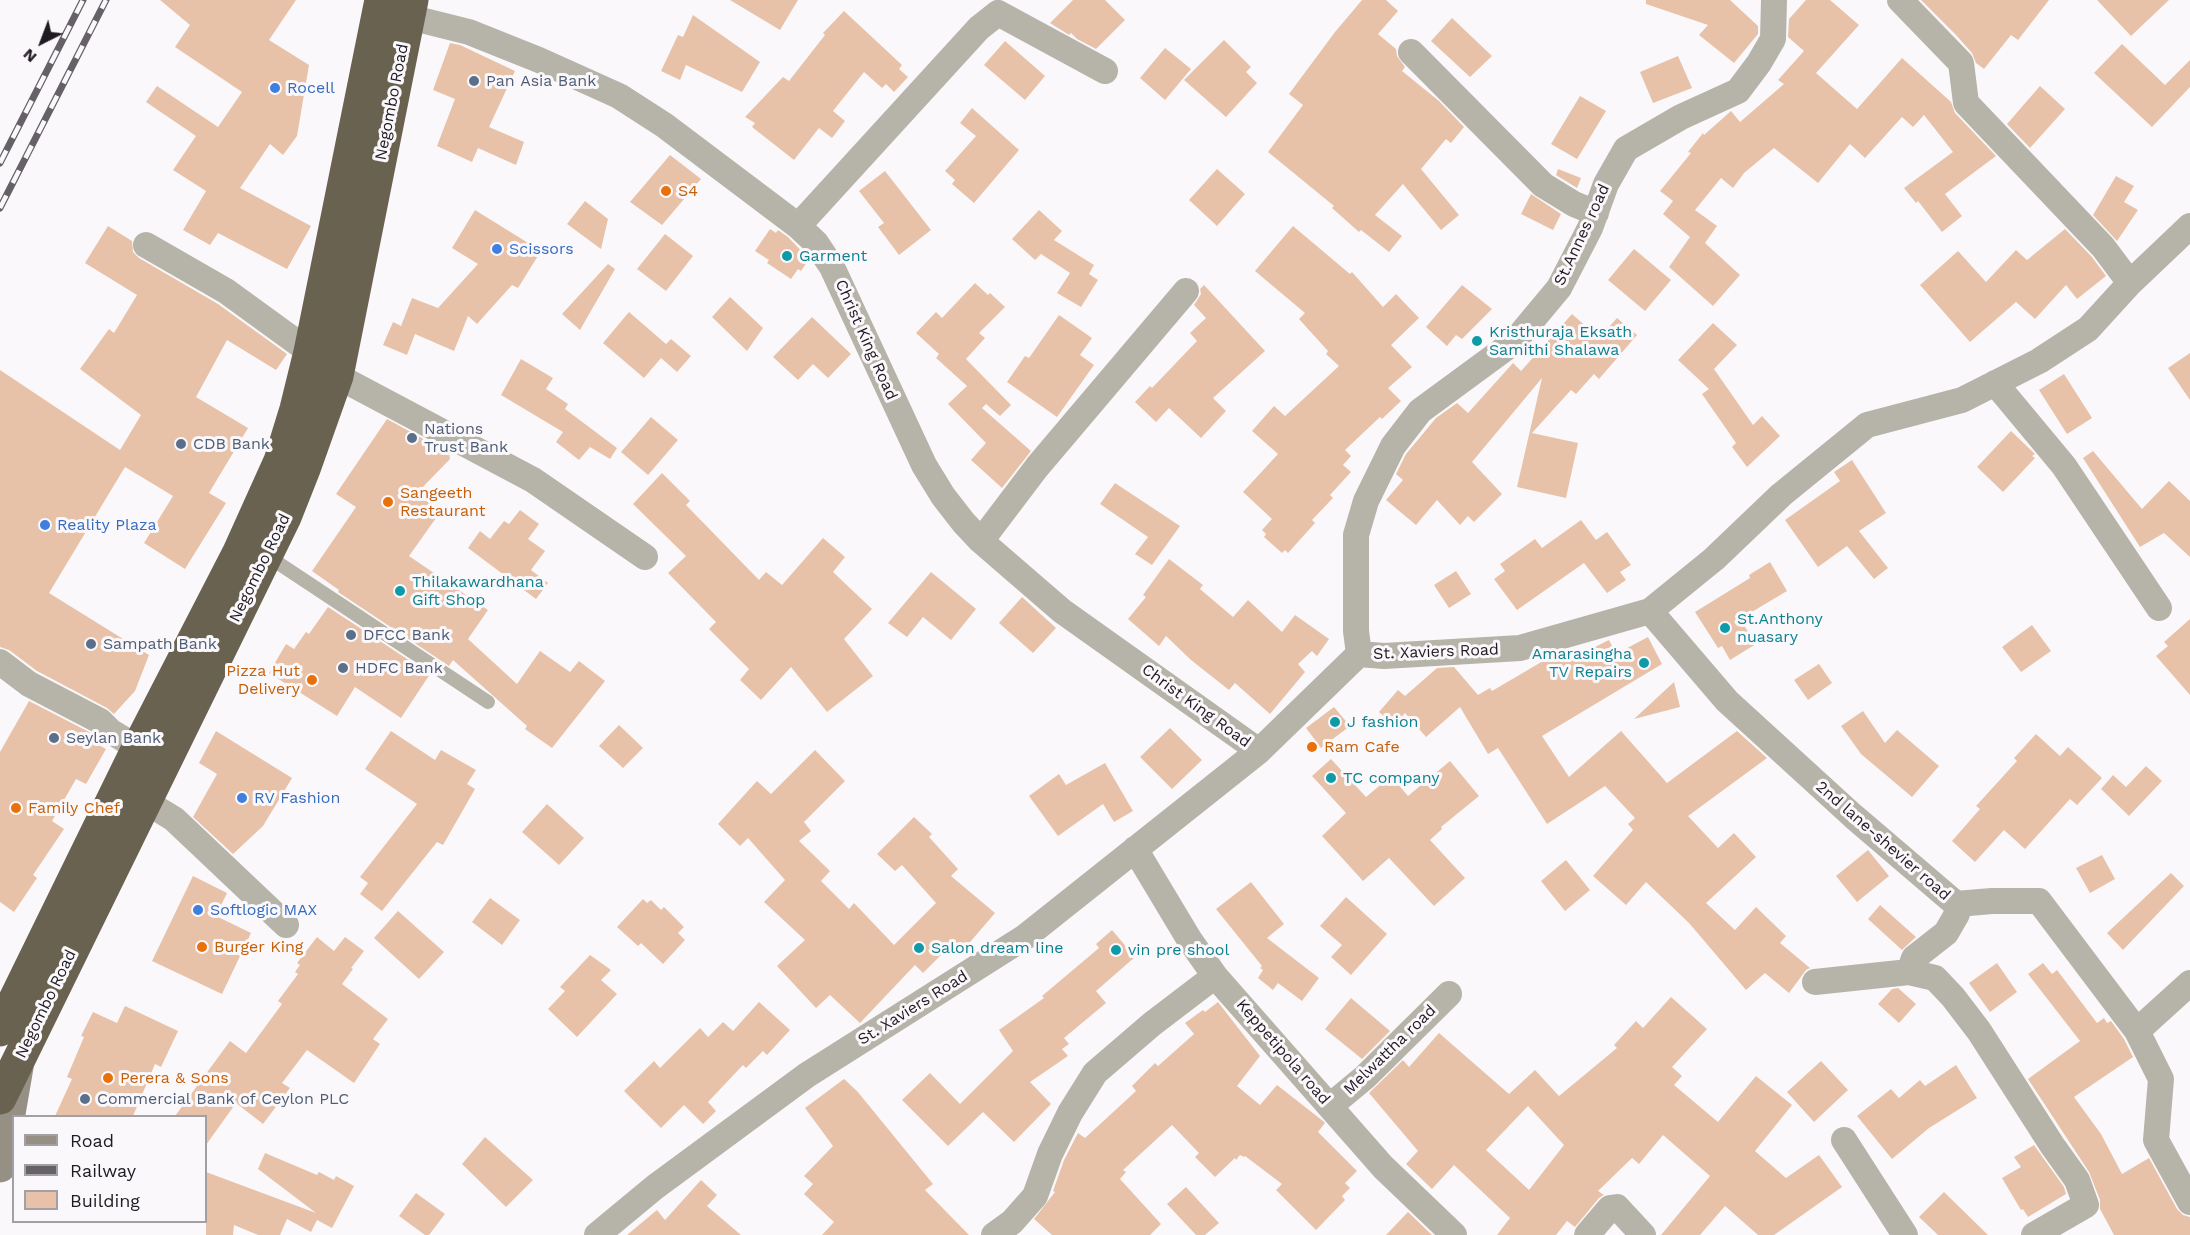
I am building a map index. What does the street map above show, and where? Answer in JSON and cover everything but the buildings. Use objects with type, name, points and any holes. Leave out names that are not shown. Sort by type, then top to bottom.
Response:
[{"type":"highway","name":"Negombo Road","points":[[0,1030],[138,747],[239,552],[280,461],[297,409],[310,352],[381,0]]},
{"type":"highway","name":"Negombo Road","points":[[0,1098],[285,517],[304,469],[337,375],[410,8]]},
{"type":"street","name":"St.Annes road","points":[[1359,654],[1356,631],[1356,535],[1366,501],[1393,446],[1420,411],[1514,342],[1559,288],[1596,213],[1606,184],[1626,149],[1681,117],[1738,91],[1773,39],[1774,0]]},
{"type":"street","points":[[1900,0],[1961,63],[1966,103],[2103,247],[2130,283]]},
{"type":"street","name":"Christ King Road","points":[[410,8],[539,60],[619,96],[664,125],[798,226],[816,243],[832,267],[924,465],[943,496],[981,541],[1062,611],[1259,751]]},
{"type":"street","points":[[798,226],[979,28],[999,13],[1105,71]]},
{"type":"street","points":[[1411,51],[1543,185],[1574,204],[1596,213]]},
{"type":"street","name":"St. Xaviers Road","points":[[597,1235],[656,1186],[807,1075],[1025,937],[1259,751],[1359,654],[1384,656],[1520,648],[1650,611],[1714,559],[1781,495],[1867,425],[1962,400],[2039,361],[2088,328],[2130,283],[2190,226]]},
{"type":"street","points":[[146,245],[226,291],[310,352]]},
{"type":"street","points":[[981,541],[1037,467],[1186,291]]},
{"type":"street","points":[[337,375],[533,480],[645,557]]},
{"type":"street","points":[[1995,383],[2064,466],[2159,608]]},
{"type":"street","name":"2nd lane-shevier road","points":[[1650,611],[1727,701],[1853,816],[1956,904],[1957,914],[1946,933],[1914,958],[1909,972]]},
{"type":"street","points":[[0,662],[29,684],[100,721],[111,731],[138,747]]},
{"type":"street","points":[[146,802],[174,819],[286,925]]},
{"type":"street","name":"Keppetipola road","points":[[1135,849],[1189,939],[1215,976],[1383,1167],[1454,1235]]},
{"type":"street","points":[[1956,904],[2039,901],[2136,1031],[2161,1079],[2156,1140],[2190,1202]]},
{"type":"street","points":[[1815,982],[1909,972],[1935,978],[1953,997],[1980,1031],[2046,1136],[2077,1180],[2086,1205],[2034,1235]]},
{"type":"street","points":[[994,1235],[1012,1222],[1035,1196],[1050,1154],[1070,1113],[1095,1073],[1152,1024],[1215,976]]},
{"type":"street","points":[[2136,1031],[2190,983]]},
{"type":"street","name":"Melwattha road","points":[[1330,1106],[1365,1077],[1449,994]]},
{"type":"street","points":[[0,1166],[19,1057]]},
{"type":"street","points":[[1844,1140],[1905,1235]]},
{"type":"street","points":[[1587,1235],[1610,1208],[1617,1207],[1643,1235]]},
{"type":"lane","points":[[266,555],[488,702]]},
{"type":"railway","points":[[0,163],[83,0]]},
{"type":"railway","points":[[0,208],[106,0]]},
{"type":"place","name":"Pan Asia Bank","points":[[474,81]]},
{"type":"place","name":"Rocell","points":[[275,88]]},
{"type":"place","name":"S4","points":[[666,191]]},
{"type":"place","name":"Scissors","points":[[497,249]]},
{"type":"place","name":"Garment","points":[[787,256]]},
{"type":"place","name":"Kristhuraja Eksath Samithi Shalawa","points":[[1477,341]]},
{"type":"place","name":"Nations Trust Bank","points":[[412,438]]},
{"type":"place","name":"CDB Bank","points":[[181,444]]},
{"type":"place","name":"Sangeeth Restaurant","points":[[388,502]]},
{"type":"place","name":"Reality Plaza","points":[[45,525]]},
{"type":"place","name":"Thilakawardhana Gift Shop","points":[[400,591]]},
{"type":"place","name":"St.Anthony nuasary","points":[[1725,628]]},
{"type":"place","name":"DFCC Bank","points":[[351,635]]},
{"type":"place","name":"Sampath Bank","points":[[91,644]]},
{"type":"place","name":"Amarasingha TV Repairs","points":[[1644,663]]},
{"type":"place","name":"HDFC Bank","points":[[343,668]]},
{"type":"place","name":"Pizza Hut Delivery","points":[[312,680]]},
{"type":"place","name":"J fashion","points":[[1335,722]]},
{"type":"place","name":"Seylan Bank","points":[[54,738]]},
{"type":"place","name":"Ram Cafe","points":[[1312,747]]},
{"type":"place","name":"TC company","points":[[1331,778]]},
{"type":"place","name":"RV Fashion","points":[[242,798]]},
{"type":"place","name":"Family Chef","points":[[16,808]]},
{"type":"place","name":"Softlogic MAX","points":[[198,910]]},
{"type":"place","name":"Burger King","points":[[202,947]]},
{"type":"place","name":"Salon dream line","points":[[919,948]]},
{"type":"place","name":"vin pre shool","points":[[1116,950]]},
{"type":"place","name":"Perera & Sons","points":[[108,1078]]},
{"type":"place","name":"Commercial Bank of Ceylon PLC","points":[[85,1099]]}]
